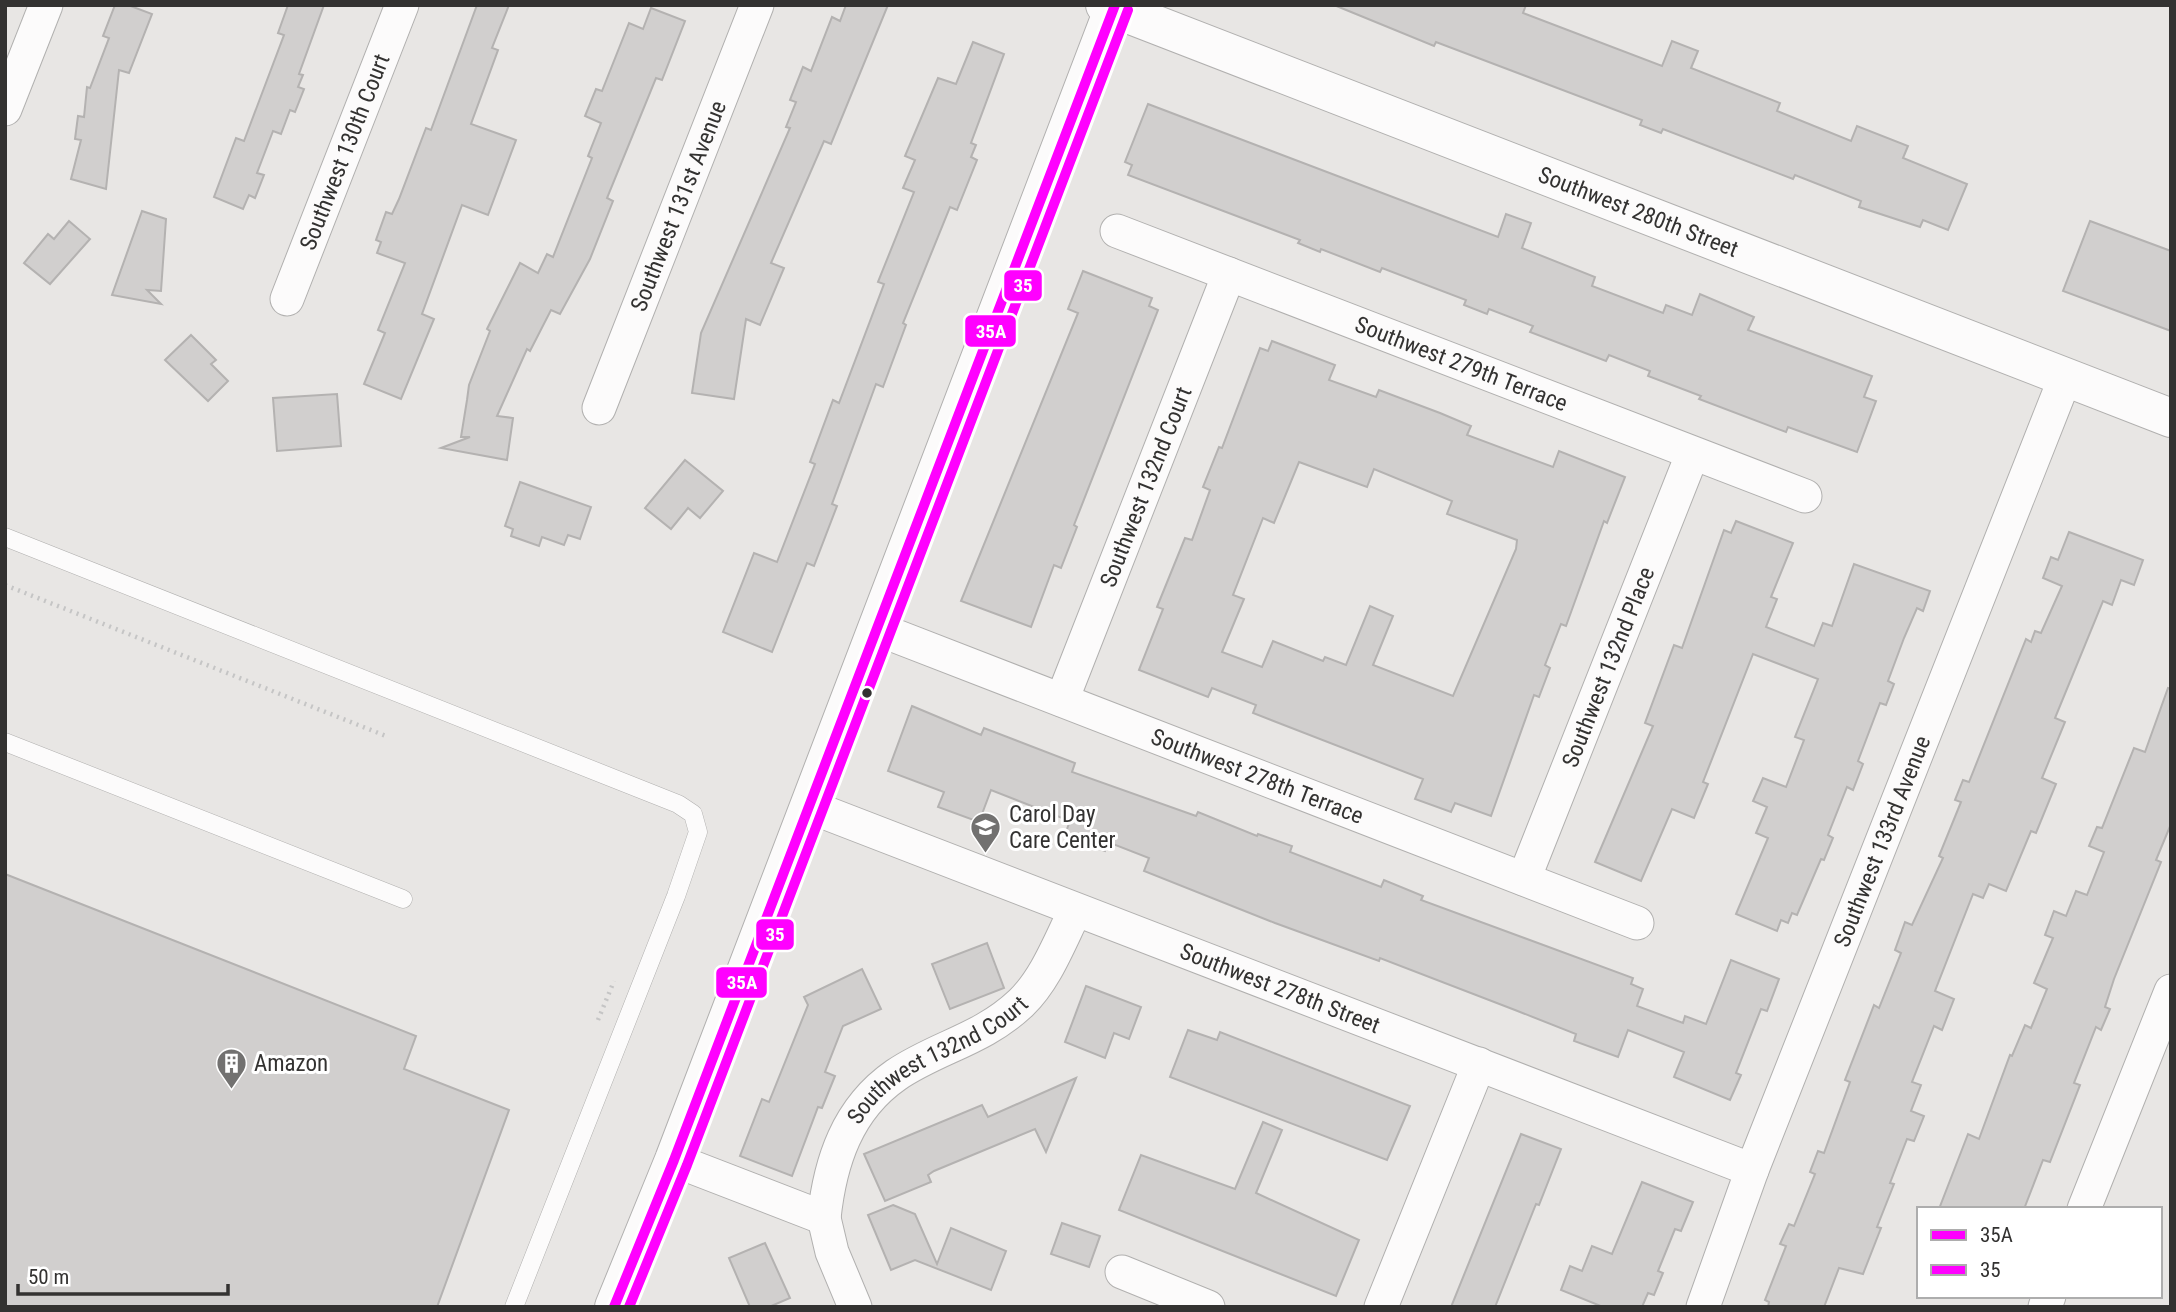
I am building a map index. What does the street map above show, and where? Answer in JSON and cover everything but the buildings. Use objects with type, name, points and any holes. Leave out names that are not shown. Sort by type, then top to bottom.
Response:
[{"type":"street","points":[[5,109],[46,5]]},
{"type":"street","name":"Southwest 130th Court","points":[[287,299],[402,5]]},
{"type":"street","name":"Southwest 131st Avenue","points":[[599,408],[757,5]]},
{"type":"street","points":[[614,1307],[674,1160],[1111,6]]},
{"type":"street","name":"Southwest 280th Street","points":[[1111,6],[2171,418]]},
{"type":"street","name":"Southwest 279th Terrace","points":[[1117,231],[1692,455],[1805,496]]},
{"type":"street","name":"Southwest 132nd Court","points":[[1062,700],[1229,274]]},
{"type":"street","name":"Southwest 133rd Avenue","points":[[1703,1307],[1752,1170],[2065,378]]},
{"type":"street","name":"Southwest 132nd Place","points":[[1524,879],[1692,455]]},
{"type":"street","name":"Southwest 278th Terrace","points":[[875,628],[1637,923]]},
{"type":"street","name":"Southwest 278th Street","points":[[807,806],[1752,1170]]},
{"type":"street","name":"Southwest 132nd Court","points":[[824,1219],[833,1162],[848,1126],[896,1074],[984,1032],[1023,1002],[1051,960],[1075,911]]},
{"type":"street","points":[[2085,1207],[2171,991]]},
{"type":"street","points":[[1381,1307],[1479,1064]]},
{"type":"street","points":[[674,1160],[824,1219],[832,1252],[855,1307]]},
{"type":"street","points":[[1122,1272],[1208,1307]]},
{"type":"lane","points":[[5,537],[665,799],[693,814],[698,832],[676,896],[514,1307]]},
{"type":"lane","points":[[5,742],[403,899]]},
{"type":"path","points":[[5,585],[386,736]]},
{"type":"path","points":[[598,1020],[614,981]]},
{"type":"transit line","name":"35A","points":[[614,1307],[674,1160],[1115,5]]},
{"type":"transit line","name":"35","points":[[629,1307],[687,1165],[1128,10]]},
{"type":"place","name":"Carol Day Care Center","points":[[986,854]]},
{"type":"place","name":"Amazon","points":[[231,1090]]}]
